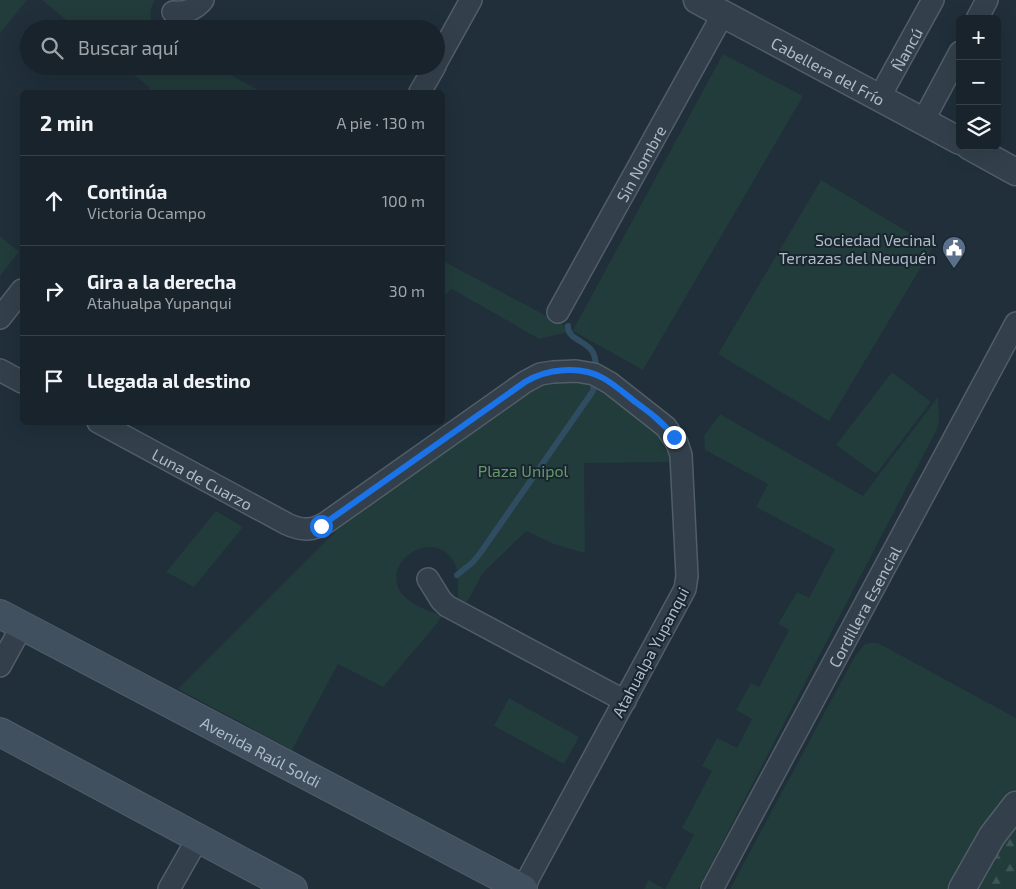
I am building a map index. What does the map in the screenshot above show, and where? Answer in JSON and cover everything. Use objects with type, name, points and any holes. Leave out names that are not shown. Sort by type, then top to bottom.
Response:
[{"type":"main road","name":"Avenida Raúl Soldi","points":[[11,620],[523,889]]},
{"type":"main road","points":[[0,732],[293,889]]},
{"type":"street","points":[[173,12],[190,11],[203,0]]},
{"type":"street","points":[[445,47],[471,0]]},
{"type":"street","name":"Cabellera del Frío","points":[[697,0],[956,139]]},
{"type":"street","name":"Ñancú","points":[[879,98],[933,0]]},
{"type":"street","points":[[979,15],[987,0]]},
{"type":"street","name":"Sin Nombre","points":[[558,312],[723,14]]},
{"type":"street","points":[[923,121],[956,59]]},
{"type":"street","points":[[421,90],[429,75]]},
{"type":"street","points":[[976,150],[1016,172]]},
{"type":"street","points":[[0,318],[20,293]]},
{"type":"street","name":"Cordillera Esencial","points":[[712,889],[1016,323]]},
{"type":"street","points":[[0,370],[20,381]]},
{"type":"street","name":"Atahualpa Yupanqui","points":[[308,530],[327,522],[535,376],[559,371],[594,374],[610,383],[666,427],[677,443],[682,462],[687,582],[682,596],[523,889]]},
{"type":"street","name":"Luna de Cuarzo","points":[[104,425],[287,524],[308,530]]},
{"type":"street","points":[[428,579],[447,606],[625,701]]},
{"type":"street","points":[[0,666],[11,620]]},
{"type":"street","points":[[962,889],[992,836],[1016,805]]},
{"type":"street","points":[[169,889],[198,838]]},
{"type":"green space","points":[[0,0],[27,0],[0,33]]},
{"type":"green space","points":[[42,0],[155,0],[150,14],[152,20],[66,20]]},
{"type":"green space","points":[[723,54],[803,96],[643,370],[573,331],[539,339],[452,289],[445,294],[445,262],[573,330]]},
{"type":"green space","points":[[135,75],[231,75],[258,90],[148,90],[150,88]]},
{"type":"green space","points":[[821,180],[933,247],[829,421],[718,354]]},
{"type":"green space","points":[[0,236],[19,252],[0,276]]},
{"type":"green space","points":[[892,372],[931,402],[876,474],[836,445]]},
{"type":"green space","name":"Plaza Unipol","points":[[548,381],[584,381],[594,383],[629,408],[651,427],[661,437],[674,462],[584,463],[585,553],[554,544],[526,531],[483,573],[465,606],[459,599],[455,564],[446,552],[435,547],[422,548],[411,553],[402,561],[397,572],[397,584],[404,596],[412,603],[442,616],[383,687],[338,664],[292,750],[178,689],[336,531],[530,389]]},
{"type":"green space","points":[[938,397],[939,421],[937,429],[698,889],[665,889],[694,835],[682,828],[712,771],[702,766],[717,738],[737,748],[752,719],[736,710],[751,683],[759,687],[789,630],[778,624],[797,592],[809,598],[835,549],[756,507],[768,484],[705,450],[704,436],[720,414],[863,496]]},
{"type":"green space","points":[[216,511],[243,527],[194,587],[166,572]]},
{"type":"green space","points":[[878,643],[1016,718],[1016,789],[1003,802],[949,889],[730,889],[855,656],[864,645]]},
{"type":"green space","points":[[509,698],[579,737],[564,764],[494,726]]},
{"type":"green space","points":[[1016,822],[1016,889],[974,889]]},
{"type":"green space","points":[[648,880],[665,889],[644,889]]},
{"type":"waterway","points":[[457,575],[473,562],[481,552],[593,391],[596,370],[594,355],[589,348],[570,334],[568,326]]},
{"type":"place","name":"Sociedad Vecinal Terrazas del Neuquén","points":[[954,269]]},
{"type":"route","points":[[321,526],[525,382],[540,374],[576,371],[598,376],[662,422],[674,437]]}]
